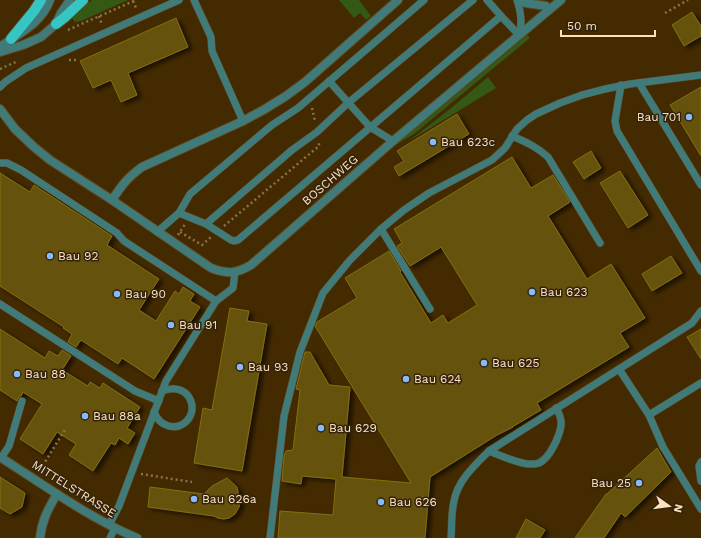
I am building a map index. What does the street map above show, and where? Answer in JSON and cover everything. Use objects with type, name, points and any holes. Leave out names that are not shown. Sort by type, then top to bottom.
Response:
[{"type":"main road","points":[[11,39],[41,0]]},
{"type":"main road","points":[[56,24],[82,0]]},
{"type":"street","points":[[0,47],[26,30],[38,20],[50,0]]},
{"type":"street","points":[[0,52],[23,46],[45,34],[56,24],[61,13],[70,0]]},
{"type":"street","points":[[112,200],[123,184],[142,167],[243,121],[281,100],[305,82],[398,0]]},
{"type":"street","points":[[518,0],[526,4],[546,6],[549,10]]},
{"type":"street","name":"BOSCHWEG","points":[[235,272],[243,270],[251,265],[393,141],[561,0]]},
{"type":"street","points":[[0,109],[15,129],[50,160],[112,200],[211,268],[220,272],[235,272]]},
{"type":"street","name":"MITTELSTRASSE","points":[[1,457],[57,494],[112,526],[137,538]]},
{"type":"street","points":[[40,538],[46,512],[57,494]]},
{"type":"lane","points":[[0,87],[26,68],[179,0]]},
{"type":"lane","points":[[194,0],[211,37],[212,51],[243,121]]},
{"type":"lane","points":[[157,232],[179,213],[190,194],[272,125],[298,108],[424,0]]},
{"type":"lane","points":[[206,224],[292,150],[317,132],[348,103],[473,0]]},
{"type":"lane","points":[[487,0],[519,35],[522,19],[518,0]]},
{"type":"lane","points":[[179,213],[206,224],[231,240],[238,240],[501,16]]},
{"type":"lane","points":[[270,538],[284,416],[300,352],[323,293],[350,260],[381,229],[404,210],[429,193],[492,160],[505,148],[517,129],[536,114],[582,95],[621,85],[701,75]]},
{"type":"lane","points":[[329,81],[370,127],[393,141]]},
{"type":"lane","points":[[639,82],[701,185]]},
{"type":"lane","points":[[621,85],[615,121],[617,131],[701,271]]},
{"type":"lane","points":[[512,136],[530,143],[548,157],[600,243]]},
{"type":"lane","points":[[0,163],[7,163],[21,170],[117,233],[124,242],[216,301]]},
{"type":"lane","points":[[381,229],[430,309]]},
{"type":"lane","points":[[110,538],[112,526],[119,506],[166,381],[216,301],[233,288],[235,272]]},
{"type":"lane","points":[[0,304],[135,392],[159,401]]},
{"type":"lane","points":[[451,538],[454,500],[460,484],[473,466],[489,451],[692,322],[701,311]]},
{"type":"lane","points":[[619,369],[649,415],[663,447],[701,509]]},
{"type":"lane","points":[[649,415],[701,383]]},
{"type":"lane","points":[[154,412],[156,418],[161,423],[176,427],[185,422],[192,412],[190,398],[182,390],[169,388],[162,391]]},
{"type":"lane","points":[[1,457],[9,446],[22,401]]},
{"type":"lane","points":[[489,451],[511,460],[529,464],[539,463],[547,456],[555,443],[561,425],[560,414],[556,408]]},
{"type":"lane","points":[[701,462],[698,466],[701,481]]},
{"type":"path","points":[[73,27],[136,0]]},
{"type":"path","points":[[665,13],[688,0]]},
{"type":"path","points":[[72,60],[77,60]]},
{"type":"path","points":[[40,470],[66,428]]},
{"type":"path","points":[[132,473],[192,482]]},
{"type":"green space","points":[[92,0],[128,0],[81,21],[75,22],[72,18]]},
{"type":"green space","points":[[339,0],[359,0],[371,16],[366,20],[360,13],[354,18]]},
{"type":"green space","points":[[527,35],[530,38],[414,134],[394,146]]},
{"type":"green space","points":[[488,77],[496,88],[409,141],[450,109]]},
{"type":"building","points":[[692,12],[701,26],[701,36],[684,46],[672,25]]},
{"type":"building","points":[[176,18],[188,47],[128,73],[137,95],[121,102],[111,80],[93,88],[80,61]]},
{"type":"building","name":"Bau 701","points":[[701,87],[701,156],[670,105]]},
{"type":"building","name":"Bau 623c","points":[[457,114],[469,134],[399,176],[394,167],[404,161],[397,151]]},
{"type":"building","points":[[591,151],[601,168],[584,179],[573,162]]},
{"type":"building","points":[[512,157],[531,188],[553,175],[570,202],[548,216],[587,279],[611,264],[645,318],[620,333],[629,347],[537,403],[541,410],[497,435],[430,477],[425,538],[278,538],[280,511],[333,515],[336,479],[302,476],[301,484],[282,481],[284,456],[286,451],[293,450],[300,390],[296,389],[305,352],[310,352],[329,385],[350,387],[342,477],[411,483],[315,326],[317,322],[357,298],[345,278],[389,251],[431,323],[443,315],[448,323],[477,305],[441,247],[410,266],[397,246],[402,243],[394,229]]},
{"type":"building","points":[[620,171],[648,215],[628,228],[600,183]]},
{"type":"building","points":[[0,173],[30,192],[34,185],[112,236],[107,245],[159,279],[139,310],[156,321],[175,291],[179,294],[183,287],[194,294],[190,301],[200,307],[154,379],[122,358],[118,364],[81,340],[76,347],[68,342],[72,334],[63,328],[64,327],[0,286]]},
{"type":"building","points":[[671,256],[682,273],[652,291],[642,274]]},
{"type":"building","name":"Bau 93","points":[[230,308],[249,311],[247,321],[267,324],[242,471],[194,463],[203,408],[212,410]]},
{"type":"building","name":"Bau 88a","points":[[0,329],[45,358],[49,351],[58,356],[62,350],[71,356],[62,370],[88,386],[90,382],[100,388],[103,383],[140,407],[127,428],[135,433],[128,444],[119,438],[115,445],[111,443],[93,471],[69,455],[76,444],[57,432],[43,454],[20,439],[42,404],[23,392],[17,401],[0,390]]},
{"type":"building","points":[[701,329],[701,359],[687,337]]},
{"type":"building","points":[[657,448],[671,472],[625,517],[621,513],[604,538],[575,538],[606,494]]},
{"type":"building","points":[[0,477],[25,493],[22,507],[10,514],[0,508]]},
{"type":"building","name":"Bau 626a","points":[[227,478],[237,487],[240,502],[235,514],[229,518],[224,519],[214,516],[148,507],[150,487],[204,494],[212,486]]},
{"type":"building","points":[[526,519],[545,530],[540,538],[516,538]]},
{"type":"place","name":"Bau 701","points":[[689,117]]},
{"type":"place","name":"Bau 623c","points":[[433,142]]},
{"type":"place","name":"Bau 92","points":[[50,256]]},
{"type":"place","name":"Bau 623","points":[[532,292]]},
{"type":"place","name":"Bau 90","points":[[117,294]]},
{"type":"place","name":"Bau 91","points":[[171,325]]},
{"type":"place","name":"Bau 625","points":[[484,363]]},
{"type":"place","name":"Bau 93","points":[[240,367]]},
{"type":"place","name":"Bau 88","points":[[17,374]]},
{"type":"place","name":"Bau 624","points":[[406,379]]},
{"type":"place","name":"Bau 88a","points":[[85,416]]},
{"type":"place","name":"Bau 629","points":[[321,428]]},
{"type":"place","name":"Bau 25","points":[[639,483]]},
{"type":"place","name":"Bau 626a","points":[[194,499]]},
{"type":"place","name":"Bau 626","points":[[381,502]]}]
